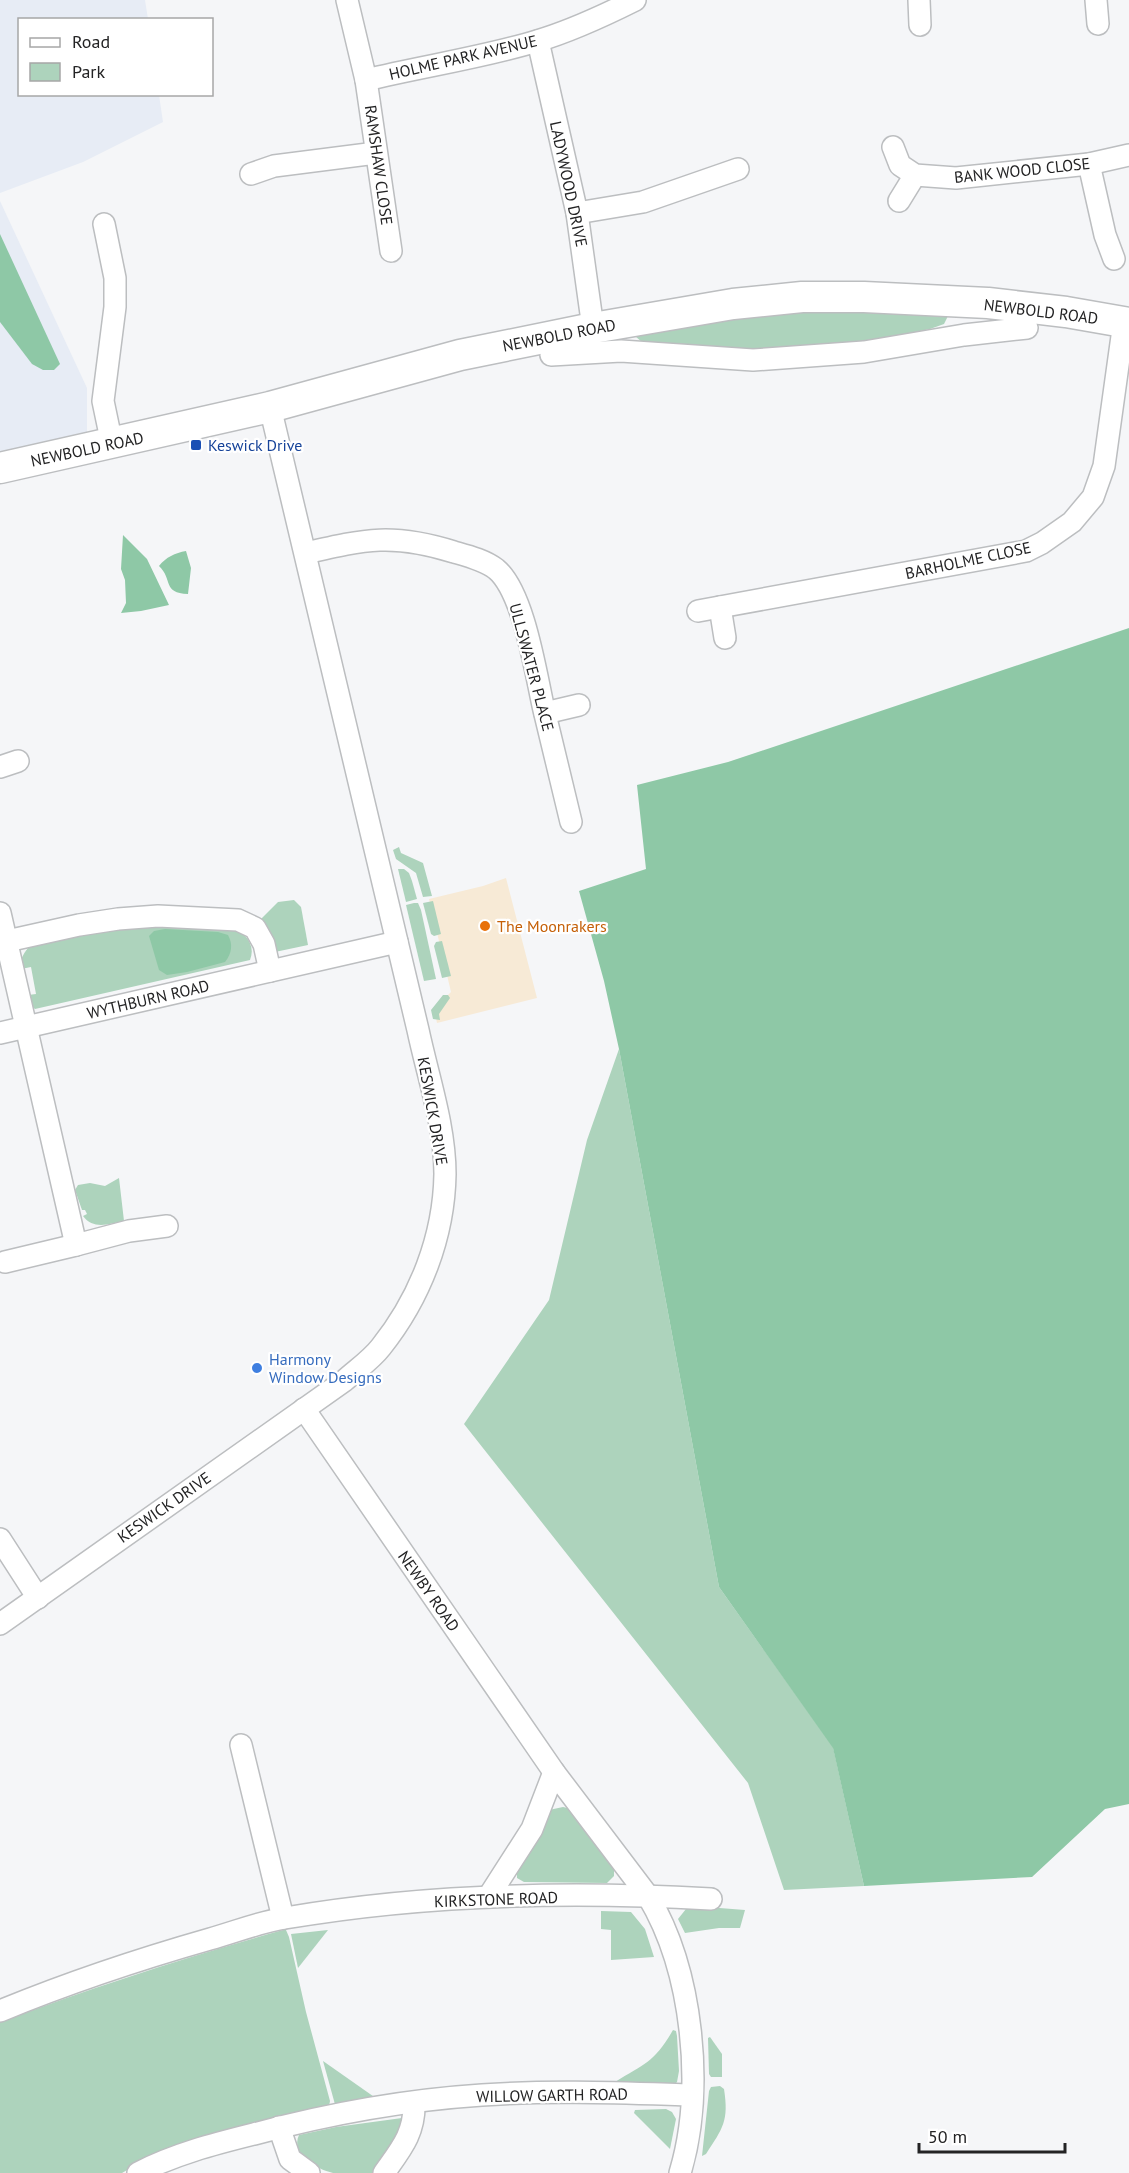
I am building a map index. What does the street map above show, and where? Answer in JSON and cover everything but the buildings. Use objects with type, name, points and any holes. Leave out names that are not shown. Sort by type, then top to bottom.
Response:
[{"type":"main road","name":"NEWBOLD ROAD","points":[[0,468],[270,407],[460,355],[593,327],[733,304],[813,297],[864,297],[988,303],[1126,322]]},
{"type":"street","name":"HOLME PARK AVENUE","points":[[347,0],[366,80],[538,41],[582,25],[634,0]]},
{"type":"street","points":[[919,0],[920,25]]},
{"type":"street","points":[[1096,0],[1098,24]]},
{"type":"street","name":"LADYWOOD DRIVE","points":[[538,41],[577,213],[593,327]]},
{"type":"street","name":"RAMSHAW CLOSE","points":[[366,80],[392,251]]},
{"type":"street","points":[[893,147],[900,165],[915,175],[899,201]]},
{"type":"street","points":[[251,174],[274,166],[376,153]]},
{"type":"street","name":"BANK WOOD CLOSE","points":[[915,175],[956,178],[1089,164],[1129,155]]},
{"type":"street","points":[[1089,164],[1105,235],[1114,259]]},
{"type":"street","points":[[577,213],[643,202],[738,169]]},
{"type":"street","points":[[104,224],[115,278],[115,307],[103,401],[112,444]]},
{"type":"street","name":"BARHOLME CLOSE","points":[[698,611],[1026,551],[1042,543],[1072,522],[1093,497],[1104,466],[1126,322]]},
{"type":"street","name":"NEWBOLD ROAD","points":[[551,355],[621,351],[753,360],[864,352],[964,335],[1027,328]]},
{"type":"street","name":"KESWICK DRIVE","points":[[0,1624],[344,1381],[380,1348],[409,1305],[431,1258],[443,1211],[445,1172],[439,1127],[270,407]]},
{"type":"street","name":"ULLSWATER PLACE","points":[[306,553],[356,541],[389,538],[427,543],[473,558],[496,570],[511,588],[523,621],[571,822]]},
{"type":"street","points":[[720,607],[725,638]]},
{"type":"street","points":[[545,713],[579,705]]},
{"type":"street","points":[[0,913],[76,1245]]},
{"type":"street","points":[[7,940],[118,919],[159,916],[238,920],[255,928],[264,944],[270,971]]},
{"type":"street","name":"WYTHBURN ROAD","points":[[0,1033],[397,942]]},
{"type":"street","points":[[5,1262],[129,1232],[167,1226]]},
{"type":"street","name":"NEWBY ROAD","points":[[304,1410],[554,1772],[648,1896],[660,1916],[670,1940],[684,1989],[691,2042],[689,2127],[680,2173]]},
{"type":"street","points":[[0,1539],[38,1598]]},
{"type":"street","points":[[241,1745],[283,1918]]},
{"type":"street","points":[[489,1896],[531,1829],[554,1772]]},
{"type":"street","name":"KIRKSTONE ROAD","points":[[0,2011],[34,1997],[180,1947],[283,1918],[393,1904],[489,1896],[648,1896],[711,1899]]},
{"type":"street","name":"WILLOW GARTH ROAD","points":[[138,2173],[193,2150],[279,2127],[335,2115],[414,2103],[503,2095],[691,2095]]},
{"type":"street","points":[[384,2173],[401,2150],[414,2121],[414,2103]]},
{"type":"street","points":[[279,2127],[290,2159],[309,2173]]},
{"type":"shaded area","points":[[0,0],[145,0],[148,18],[18,18],[18,96],[159,96],[163,122],[83,162],[0,193]]},
{"type":"shaded area","points":[[0,201],[87,388],[87,439],[0,456]]},
{"type":"shaded area","points":[[506,878],[537,998],[437,1023],[434,1009],[451,992],[429,899]]},
{"type":"green space","points":[[0,234],[60,364],[54,370],[43,370],[32,364],[0,322]]},
{"type":"green space","points":[[816,308],[948,316],[944,324],[930,329],[868,342],[800,349],[711,348],[643,343],[635,336],[639,330]]},
{"type":"green space","points":[[123,535],[147,559],[169,605],[121,613],[126,603],[125,580],[121,569]]},
{"type":"green space","points":[[186,551],[191,568],[188,594],[174,591],[159,566],[171,556]]},
{"type":"green space","points":[[1129,628],[1129,1804],[1105,1809],[1032,1877],[864,1886],[833,1748],[719,1587],[619,1049],[604,981],[579,891],[646,869],[637,785],[728,762]]},
{"type":"green space","points":[[399,847],[401,853],[423,863],[432,896],[423,897],[416,873],[396,859],[393,850]]},
{"type":"green space","points":[[398,869],[404,869],[409,873],[417,899],[406,902]]},
{"type":"green space","points":[[294,900],[301,907],[308,945],[275,952],[256,924],[278,902]]},
{"type":"green space","points":[[433,901],[441,934],[434,936],[431,934],[423,903]]},
{"type":"green space","points":[[418,903],[421,910],[436,979],[424,981],[406,905]]},
{"type":"green space","points":[[155,925],[239,930],[250,944],[252,951],[250,960],[35,1009],[29,1004],[28,995],[36,994],[31,967],[21,969],[21,962],[31,944],[118,928]]},
{"type":"green space","points":[[165,929],[218,932],[228,935],[231,942],[229,955],[225,962],[167,975],[159,970],[149,936],[154,931]]},
{"type":"green space","points":[[442,941],[451,976],[442,978],[434,946],[436,942]]},
{"type":"green space","points":[[443,995],[448,995],[450,998],[439,1014],[440,1020],[433,1019],[431,1010]]},
{"type":"green space","points":[[619,1049],[719,1587],[833,1747],[864,1886],[784,1890],[748,1783],[464,1424],[549,1300],[587,1140]]},
{"type":"green space","points":[[119,1178],[124,1221],[96,1225],[87,1220],[83,1216],[87,1214],[85,1210],[82,1210],[75,1190],[78,1185],[90,1183],[105,1186]]},
{"type":"green space","points":[[563,1807],[572,1809],[614,1867],[614,1876],[607,1883],[524,1882],[517,1878],[517,1870],[549,1810]]},
{"type":"green space","points":[[694,1906],[745,1910],[740,1928],[719,1928],[685,1933],[678,1919],[686,1909]]},
{"type":"green space","points":[[601,1911],[631,1912],[645,1929],[654,1957],[611,1960],[611,1930],[601,1929]]},
{"type":"green space","points":[[286,1930],[289,1937],[330,2101],[329,2106],[148,2158],[122,2173],[0,2173],[0,2022],[140,1973]]},
{"type":"green space","points":[[328,1930],[298,1968],[291,1934]]},
{"type":"green space","points":[[673,2030],[676,2031],[677,2036],[679,2071],[677,2082],[674,2085],[615,2082],[654,2056]]},
{"type":"green space","points":[[710,2037],[722,2054],[722,2077],[711,2077],[709,2074],[708,2038]]},
{"type":"green space","points":[[323,2061],[380,2101],[336,2108]]},
{"type":"green space","points":[[720,2086],[724,2089],[725,2117],[717,2137],[706,2154],[702,2156],[709,2091],[711,2087]]},
{"type":"green space","points":[[666,2109],[672,2112],[676,2119],[670,2149],[634,2113],[635,2110]]},
{"type":"green space","points":[[402,2118],[402,2127],[372,2173],[326,2171],[306,2160],[298,2148],[299,2135],[336,2127]]},
{"type":"place","name":"Keswick Drive","points":[[196,445]]},
{"type":"place","name":"The Moonrakers","points":[[485,926]]},
{"type":"place","name":"Harmony Window Designs","points":[[257,1368]]}]
